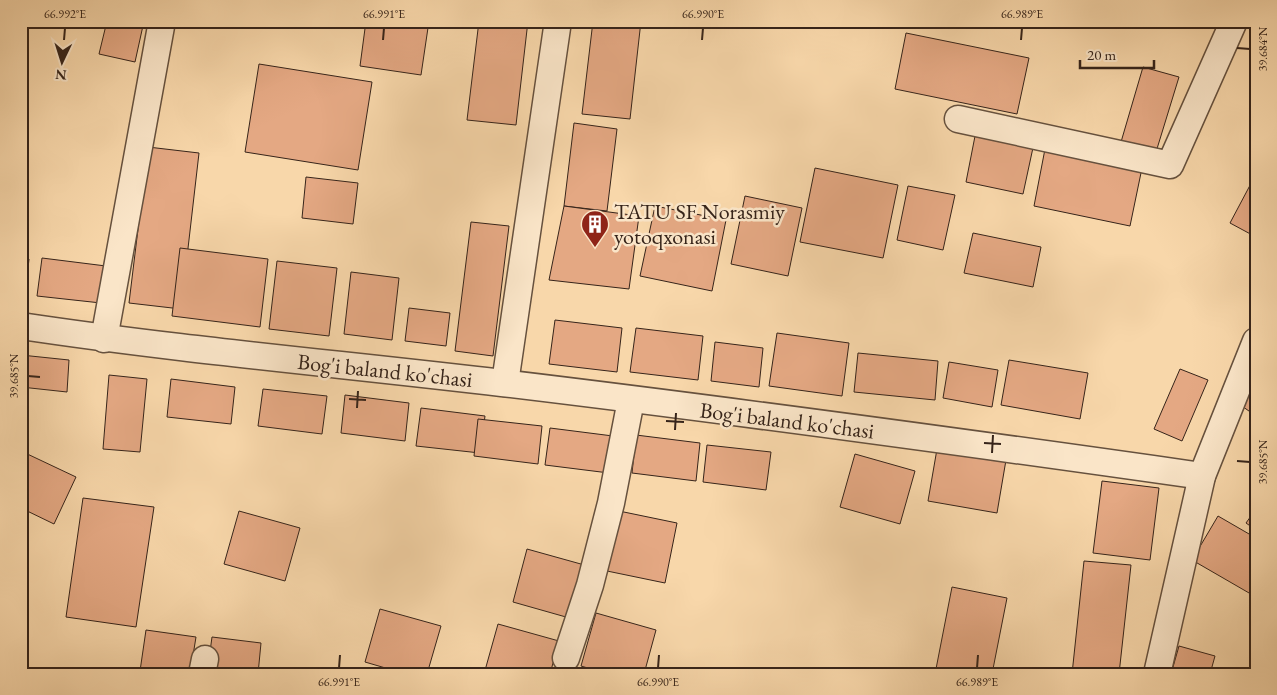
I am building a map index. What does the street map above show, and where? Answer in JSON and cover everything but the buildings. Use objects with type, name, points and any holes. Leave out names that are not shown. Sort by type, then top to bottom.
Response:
[{"type":"street","points":[[104,339],[162,21]]},
{"type":"street","points":[[505,383],[558,21]]},
{"type":"street","points":[[958,119],[1170,165],[1234,21]]},
{"type":"street","name":"Bog'i baland ko'chasi","points":[[21,326],[104,339],[505,383],[952,441],[1202,476]]},
{"type":"street","points":[[1158,674],[1202,476],[1256,342]]},
{"type":"street","points":[[566,658],[590,585],[611,503],[631,400]]},
{"type":"place","name":"TATU SF Norasmiy yotoqxonasi","points":[[595,248]]}]
